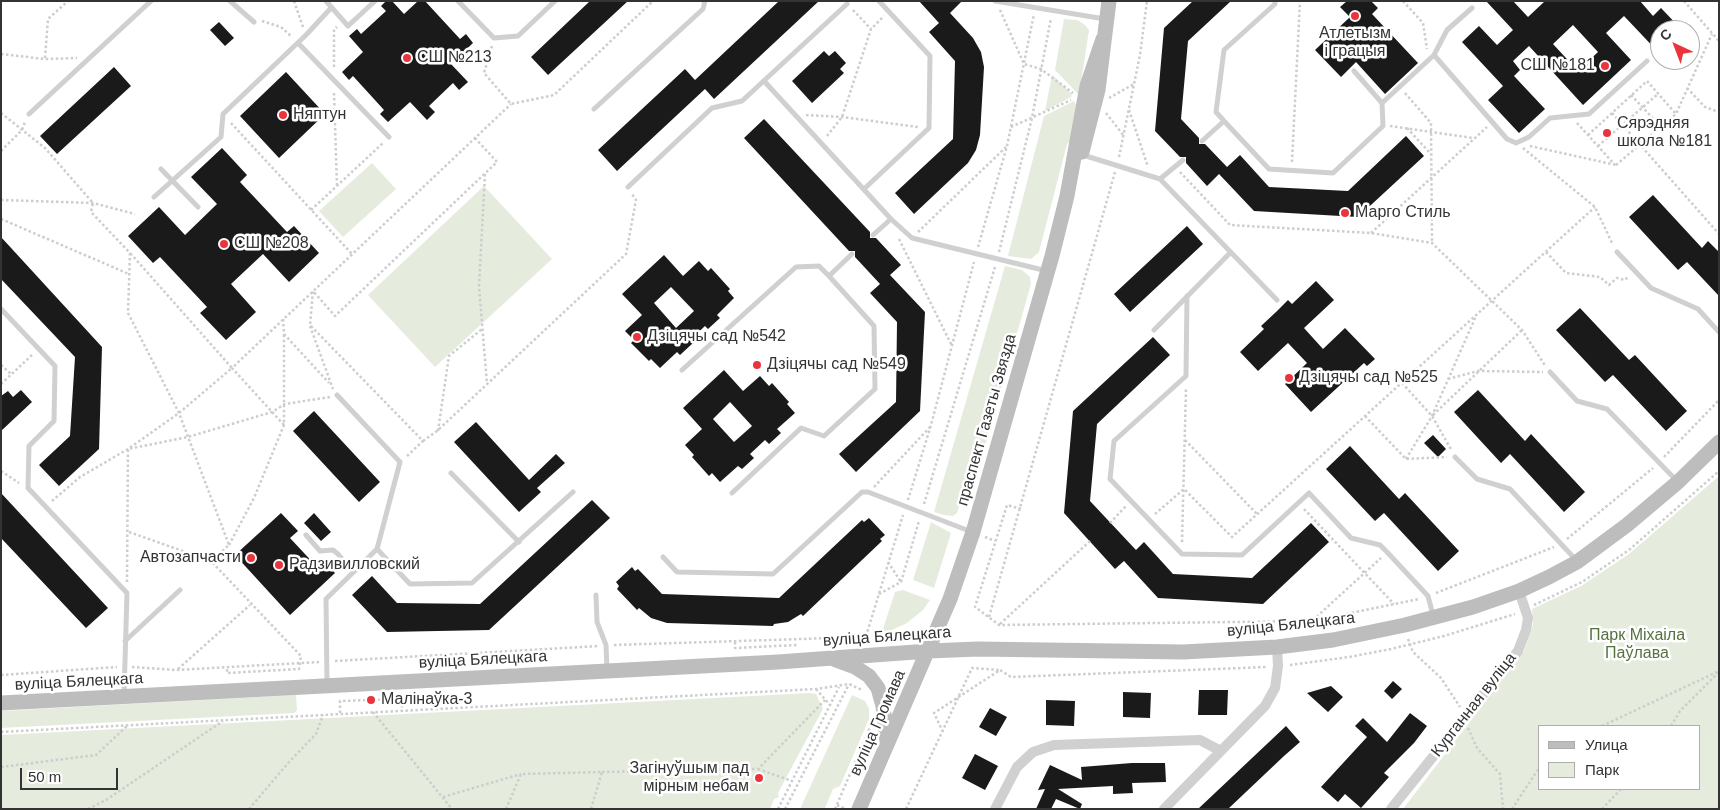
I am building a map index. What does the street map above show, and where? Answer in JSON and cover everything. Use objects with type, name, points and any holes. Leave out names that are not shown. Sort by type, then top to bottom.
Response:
[{"type":"street","name":"праспект Газеты Звязда","points":[[929,650],[950,599],[973,532],[1048,271],[1078,154],[1098,90],[1102,39],[1108,1]]},
{"type":"street","name":"вуліца Бялецкага","points":[[1,703],[607,672],[832,651],[978,649],[1183,652],[1276,647],[1342,638],[1434,618],[1518,591],[1577,562],[1627,525],[1678,482],[1719,442]]},
{"type":"street","name":"Курганная вуліца","points":[[1391,809],[1518,651],[1526,630],[1528,618],[1518,591]]},
{"type":"street","points":[[1164,809],[1219,750],[1265,706],[1275,688],[1278,666],[1276,647]]},
{"type":"street","name":"вуліца Громава","points":[[859,809],[929,650]]},
{"type":"street","points":[[832,651],[869,676],[878,688],[884,706],[888,744]]},
{"type":"street","points":[[995,809],[1017,767],[1033,752],[1054,745],[1200,740],[1219,750]]},
{"type":"lane","points":[[28,114],[151,1]]},
{"type":"lane","points":[[230,1],[257,21]]},
{"type":"lane","points":[[326,1],[348,26],[375,1]]},
{"type":"lane","points":[[458,1],[494,38],[518,36],[555,1]]},
{"type":"lane","points":[[594,109],[703,9],[705,1]]},
{"type":"lane","points":[[864,190],[929,128],[930,56],[879,1]]},
{"type":"lane","points":[[1275,1],[1275,4],[1224,50],[1216,112],[1269,168],[1333,173],[1383,126],[1382,102],[1354,71]]},
{"type":"lane","points":[[996,2],[1106,19]]},
{"type":"lane","points":[[628,187],[712,108],[742,101],[847,4]]},
{"type":"lane","points":[[154,197],[221,137],[223,114],[298,43],[331,8]]},
{"type":"lane","points":[[1382,102],[1434,55],[1447,30],[1472,8]]},
{"type":"lane","points":[[298,43],[389,137]]},
{"type":"lane","points":[[1434,55],[1506,139],[1516,143],[1529,137],[1550,118],[1569,114],[1589,114],[1647,61]]},
{"type":"lane","points":[[764,81],[891,219],[912,238],[1048,271]]},
{"type":"lane","points":[[1202,141],[1224,121]]},
{"type":"lane","points":[[1078,154],[1160,179],[1277,300]]},
{"type":"lane","points":[[1160,179],[1182,160]]},
{"type":"lane","points":[[161,169],[198,207]]},
{"type":"lane","points":[[872,235],[891,219]]},
{"type":"lane","points":[[1617,252],[1651,288],[1698,308],[1719,332]]},
{"type":"lane","points":[[1154,330],[1230,253]]},
{"type":"lane","points":[[829,276],[852,254]]},
{"type":"lane","points":[[682,370],[796,267],[819,266],[874,326],[875,389],[824,436],[801,428],[732,493]]},
{"type":"lane","points":[[1188,296],[1186,376],[1114,441],[1110,479],[1182,554],[1242,555],[1309,494],[1351,538],[1380,545],[1388,552],[1428,596],[1434,618]]},
{"type":"lane","points":[[1,309],[55,366],[54,421],[29,446],[28,488],[127,594],[124,697]]},
{"type":"lane","points":[[1550,372],[1577,401],[1607,409],[1658,464],[1678,482]]},
{"type":"lane","points":[[326,686],[326,599],[377,550],[400,462],[337,395]]},
{"type":"lane","points":[[1455,457],[1477,479],[1510,489],[1577,562]]},
{"type":"lane","points":[[450,474],[519,542]]},
{"type":"lane","points":[[377,550],[410,584],[472,583],[573,492]]},
{"type":"lane","points":[[663,558],[677,572],[772,574],[855,496],[862,492],[868,492],[973,532]]},
{"type":"lane","points":[[306,535],[320,551],[333,550],[353,572]]},
{"type":"lane","points":[[126,641],[180,590]]},
{"type":"lane","points":[[596,595],[597,622],[606,645],[607,672]]},
{"type":"path","points":[[45,58],[48,19],[68,1]]},
{"type":"path","points":[[294,1],[306,35]]},
{"type":"path","points":[[45,507],[80,477],[128,449],[179,413],[232,368],[512,104],[554,95],[653,1]]},
{"type":"path","points":[[989,617],[1117,166],[1134,84],[1147,1]]},
{"type":"path","points":[[1292,171],[1300,1]]},
{"type":"path","points":[[1402,1],[1422,23],[1429,60]]},
{"type":"path","points":[[1684,1],[1719,41]]},
{"type":"path","points":[[996,2],[1024,64],[1041,69],[1077,97],[1011,127]]},
{"type":"path","points":[[822,143],[842,117],[871,29],[847,4]]},
{"type":"path","points":[[1,675],[124,667],[176,670],[227,668],[606,645],[833,638],[867,633],[931,425],[977,254],[1011,127],[1035,8]]},
{"type":"path","points":[[879,594],[901,582],[998,258],[1032,118],[1052,11]]},
{"type":"path","points":[[257,21],[281,27],[298,43]]},
{"type":"path","points":[[334,29],[337,186]]},
{"type":"path","points":[[1616,166],[1676,114],[1712,34]]},
{"type":"path","points":[[494,38],[484,73],[512,104]]},
{"type":"path","points":[[1,54],[45,58],[90,58]]},
{"type":"path","points":[[1588,135],[1647,81],[1676,114]]},
{"type":"path","points":[[1108,99],[1134,84]]},
{"type":"path","points":[[1400,87],[1431,122],[1432,243]]},
{"type":"path","points":[[1687,88],[1705,107],[1719,112]]},
{"type":"path","points":[[1598,146],[1658,94]]},
{"type":"path","points":[[1631,95],[1661,127]]},
{"type":"path","points":[[1129,109],[1151,175]]},
{"type":"path","points":[[1104,110],[1124,136]]},
{"type":"path","points":[[1,113],[45,148],[93,203]]},
{"type":"path","points":[[1612,113],[1719,234]]},
{"type":"path","points":[[1,150],[22,130],[28,114]]},
{"type":"path","points":[[223,114],[352,254]]},
{"type":"path","points":[[795,114],[842,117],[929,128]]},
{"type":"path","points":[[1569,114],[1616,166]]},
{"type":"path","points":[[1371,233],[1430,177],[1492,123]]},
{"type":"path","points":[[1383,126],[1475,138]]},
{"type":"path","points":[[1406,128],[1430,153]]},
{"type":"path","points":[[311,210],[389,137]]},
{"type":"path","points":[[313,292],[335,316],[497,162],[475,138]]},
{"type":"path","points":[[1516,143],[1616,166]]},
{"type":"path","points":[[1516,143],[1595,207],[1617,252]]},
{"type":"path","points":[[912,238],[1006,146]]},
{"type":"path","points":[[1175,166],[1230,225],[1371,233],[1432,243],[1522,330],[1550,372]]},
{"type":"path","points":[[485,173],[479,286],[487,384]]},
{"type":"path","points":[[400,462],[423,441],[438,431],[626,254],[636,200],[628,187]]},
{"type":"path","points":[[1,200],[93,203],[135,214]]},
{"type":"path","points":[[93,203],[91,212],[284,425]]},
{"type":"path","points":[[1184,488],[1232,537],[1595,207]]},
{"type":"path","points":[[1,219],[129,274]]},
{"type":"path","points":[[891,219],[952,347]]},
{"type":"path","points":[[1546,251],[1566,273],[1600,277],[1609,285],[1617,278],[1625,280],[1635,271]]},
{"type":"path","points":[[130,253],[128,313],[179,413],[229,545]]},
{"type":"path","points":[[313,292],[310,325],[330,384]]},
{"type":"path","points":[[1406,460],[1432,416],[1476,314]]},
{"type":"path","points":[[211,561],[229,545],[254,498],[284,425],[283,319]]},
{"type":"path","points":[[310,325],[423,441]]},
{"type":"path","points":[[438,431],[449,356],[482,329]]},
{"type":"path","points":[[1432,416],[1522,330]]},
{"type":"path","points":[[128,449],[188,437],[272,412],[284,404],[337,395],[330,384],[284,334]]},
{"type":"path","points":[[1,384],[38,349]]},
{"type":"path","points":[[1,365],[11,375]]},
{"type":"path","points":[[1448,379],[1478,371],[1550,372]]},
{"type":"path","points":[[1182,554],[1186,376]]},
{"type":"path","points":[[1401,383],[1432,416],[1455,457],[1406,460]]},
{"type":"path","points":[[1021,509],[1007,505],[974,607],[999,625],[1312,620],[1428,596],[1561,544],[1658,464],[1719,400]]},
{"type":"path","points":[[1365,416],[1406,460]]},
{"type":"path","points":[[868,492],[931,425]]},
{"type":"path","points":[[1184,439],[1257,514]]},
{"type":"path","points":[[127,594],[129,532],[128,449]]},
{"type":"path","points":[[1,471],[28,488]]},
{"type":"path","points":[[1148,520],[1184,488]]},
{"type":"path","points":[[1110,523],[1131,502]]},
{"type":"path","points":[[1299,503],[1394,604]]},
{"type":"path","points":[[129,532],[211,561],[250,605],[301,656],[299,669],[227,674],[227,668]]},
{"type":"path","points":[[999,625],[1090,541]]},
{"type":"path","points":[[1312,620],[1388,552]]},
{"type":"path","points":[[888,562],[901,582]]},
{"type":"path","points":[[1400,603],[1401,609]]},
{"type":"path","points":[[176,670],[250,605]]},
{"type":"path","points":[[832,651],[833,638]]},
{"type":"path","points":[[735,642],[735,648],[805,645]]},
{"type":"path","points":[[906,809],[972,668],[1000,670],[1012,677]]},
{"type":"path","points":[[943,732],[934,714],[1000,670]]},
{"type":"path","points":[[1604,725],[1719,672]]},
{"type":"path","points":[[1672,725],[1680,711],[1719,672]]},
{"type":"path","points":[[785,809],[849,684]]},
{"type":"path","points":[[1,732],[816,689],[849,684],[867,692]]},
{"type":"path","points":[[778,809],[839,687]]},
{"type":"path","points":[[816,689],[830,705]]},
{"type":"path","points":[[340,714],[340,701],[402,699],[402,711]]},
{"type":"path","points":[[758,769],[825,700]]},
{"type":"path","points":[[373,712],[452,809]]},
{"type":"path","points":[[249,809],[316,734],[323,715]]},
{"type":"path","points":[[835,809],[874,719]]},
{"type":"path","points":[[88,809],[106,800],[225,720]]},
{"type":"path","points":[[1,767],[96,756],[127,725]]},
{"type":"path","points":[[443,798],[521,774],[758,769],[792,781]]},
{"type":"path","points":[[1512,809],[1538,770]]},
{"type":"path","points":[[591,809],[602,772]]},
{"type":"path","points":[[506,809],[521,774]]},
{"type":"path","points":[[1602,809],[1620,790]]},
{"type":"path","points":[[837,805],[846,809]]},
{"type":"green space","points":[[1064,19],[1077,20],[1089,30],[1079,95],[1055,70]]},
{"type":"green space","points":[[1052,75],[1072,94],[1071,97],[1045,111]]},
{"type":"green space","points":[[1074,101],[1077,107],[1070,142],[1067,144],[1039,252],[1031,259],[1008,256],[1044,116]]},
{"type":"green space","points":[[372,163],[396,189],[343,237],[319,211]]},
{"type":"green space","points":[[484,186],[552,259],[435,367],[368,295]]},
{"type":"green space","points":[[1005,266],[1022,270],[1030,277],[1031,284],[982,456],[964,491],[957,513],[953,516],[944,515],[934,512]]},
{"type":"green space","name":"Парк Міхаіла Паўлава","points":[[1719,476],[1719,809],[1403,809],[1524,651],[1533,624],[1532,609],[1581,586],[1629,554]]},
{"type":"green space","points":[[931,522],[951,533],[934,588],[913,580]]},
{"type":"green space","points":[[903,590],[930,600],[923,610],[907,623],[881,635],[895,592]]},
{"type":"green space","points":[[816,694],[823,709],[778,793],[779,797],[774,799],[770,809],[1,809],[1,735]]},
{"type":"green space","points":[[296,695],[297,710],[294,713],[1,728],[1,711]]},
{"type":"green space","points":[[852,695],[865,701],[869,709],[869,719],[840,786],[833,789],[825,808],[800,809]]},
{"type":"building","name":"СШ №213","points":[[386,1],[392,1],[404,14],[418,1],[425,1],[460,39],[466,34],[473,43],[451,64],[468,82],[459,90],[453,83],[429,106],[435,112],[427,120],[410,102],[388,122],[380,114],[384,110],[353,76],[349,80],[342,72],[363,52],[349,36],[357,29],[361,34],[386,11],[381,6]]},
{"type":"building","points":[[590,1],[628,1],[548,75],[531,57]]},
{"type":"building","points":[[779,1],[819,1],[714,99],[705,89],[617,171],[598,150],[685,69],[695,80]]},
{"type":"building","points":[[919,1],[962,1],[950,13],[973,38],[981,52],[984,67],[980,135],[976,150],[968,163],[914,214],[895,193],[953,139],[955,61],[929,32],[939,23]]},
{"type":"building","points":[[1193,1],[1231,1],[1188,41],[1181,119],[1199,138],[1199,144],[1205,144],[1227,167],[1240,155],[1269,187],[1348,191],[1406,136],[1424,156],[1358,217],[1254,211],[1219,174],[1207,186],[1186,163],[1186,157],[1180,157],[1155,131],[1164,28]]},
{"type":"building","points":[[1347,1],[1371,1],[1378,8],[1372,14],[1418,63],[1385,94],[1356,62],[1341,77],[1315,50],[1350,17],[1340,7]]},
{"type":"building","name":"СШ №181","points":[[1486,1],[1513,1],[1528,17],[1545,1],[1640,1],[1653,16],[1661,8],[1672,20],[1650,20],[1650,43],[1624,16],[1606,33],[1631,60],[1583,105],[1529,46],[1513,61],[1520,70],[1514,76],[1545,109],[1519,133],[1488,100],[1503,86],[1462,42],[1479,26],[1497,45],[1513,30]],"holes":[[[1573,25],[1598,52],[1578,71],[1553,44]]]},
{"type":"building","points":[[219,22],[234,38],[225,46],[210,30]]},
{"type":"building","points":[[824,51],[829,56],[835,51],[846,63],[840,69],[844,73],[812,103],[792,81]]},
{"type":"building","points":[[114,67],[131,86],[57,154],[40,136]]},
{"type":"building","name":"Няптун","points":[[286,72],[325,114],[279,158],[240,116]]},
{"type":"building","points":[[764,119],[870,232],[870,238],[876,238],[901,265],[890,275],[925,312],[920,411],[856,472],[839,454],[896,402],[897,322],[870,293],[880,284],[855,257],[855,251],[849,251],[744,138]]},
{"type":"building","name":"СШ №208","points":[[222,148],[247,175],[240,182],[287,232],[294,226],[319,253],[289,282],[263,254],[231,284],[256,312],[226,340],[200,313],[207,307],[160,257],[153,263],[128,236],[159,207],[185,235],[217,204],[191,177]]},
{"type":"building","points":[[1653,195],[1702,248],[1708,241],[1719,252],[1719,296],[1687,262],[1678,270],[1629,217]]},
{"type":"building","points":[[1187,226],[1203,244],[1130,312],[1114,294]]},
{"type":"building","points":[[1,237],[102,347],[99,449],[59,486],[39,465],[70,436],[75,357],[1,279]]},
{"type":"building","points":[[664,255],[683,276],[699,261],[708,271],[711,268],[730,289],[728,291],[734,298],[717,315],[720,318],[708,329],[705,326],[690,340],[693,343],[680,355],[677,352],[660,368],[651,359],[649,361],[631,343],[634,340],[625,331],[642,315],[622,294]],"holes":[[[671,287],[694,311],[676,328],[654,303]]]},
{"type":"building","points":[[1316,281],[1334,300],[1304,328],[1323,349],[1345,328],[1375,359],[1367,366],[1364,363],[1311,412],[1285,384],[1307,363],[1288,343],[1258,371],[1240,352],[1264,329],[1261,326],[1288,300],[1292,304]]},
{"type":"building","points":[[1580,308],[1629,360],[1635,355],[1687,411],[1666,431],[1613,375],[1605,382],[1556,330]]},
{"type":"building","points":[[1153,337],[1170,355],[1097,424],[1090,501],[1136,550],[1144,542],[1173,574],[1252,578],[1311,523],[1329,542],[1263,604],[1158,598],[1124,561],[1115,569],[1064,513],[1073,411]]},
{"type":"building","points":[[724,370],[743,391],[760,376],[769,386],[772,383],[789,402],[787,404],[795,413],[777,429],[781,433],[769,444],[765,440],[750,454],[754,458],[742,469],[738,466],[720,482],[712,473],[709,476],[692,457],[694,455],[685,445],[702,429],[683,408]],"holes":[[[730,402],[752,426],[734,442],[713,419]]]},
{"type":"building","points":[[21,390],[32,402],[1,431],[1,396],[8,391],[13,397]]},
{"type":"building","points":[[1478,390],[1525,441],[1531,434],[1585,492],[1564,512],[1510,454],[1501,463],[1454,412]]},
{"type":"building","points":[[314,411],[380,482],[359,502],[293,431]]},
{"type":"building","points":[[476,422],[529,480],[556,454],[565,463],[537,488],[541,492],[519,512],[454,442]]},
{"type":"building","points":[[1433,435],[1446,449],[1438,457],[1424,443]]},
{"type":"building","points":[[1350,446],[1399,499],[1405,493],[1459,551],[1438,571],[1384,513],[1375,521],[1326,469]]},
{"type":"building","points":[[1,493],[108,608],[86,628],[1,538]]},
{"type":"building","points":[[592,500],[610,518],[489,630],[387,632],[352,595],[372,576],[397,603],[480,604]]},
{"type":"building","name":"Радзивилловский","points":[[281,513],[298,531],[290,538],[318,568],[325,562],[335,573],[290,615],[235,555]]},
{"type":"building","points":[[314,513],[331,532],[321,541],[304,523]]},
{"type":"building","points":[[869,518],[885,535],[880,539],[882,541],[803,616],[801,614],[788,622],[774,624],[773,626],[667,623],[651,618],[639,608],[637,610],[617,589],[619,586],[616,582],[632,567],[635,571],[638,569],[662,594],[779,598],[862,520],[864,522]]},
{"type":"building","points":[[1393,681],[1402,689],[1392,699],[1384,691]]},
{"type":"building","points":[[1331,686],[1343,697],[1328,712],[1307,693]]},
{"type":"building","points":[[1199,690],[1228,690],[1227,715],[1198,715]]},
{"type":"building","points":[[1123,692],[1151,693],[1150,718],[1123,717]]},
{"type":"building","points":[[1046,700],[1075,701],[1074,726],[1046,725]]},
{"type":"building","points":[[990,708],[1007,717],[996,736],[979,727]]},
{"type":"building","points":[[1410,713],[1427,726],[1414,743],[1384,773],[1389,777],[1361,808],[1345,794],[1338,802],[1321,787],[1367,737],[1355,726],[1363,718],[1387,742]]},
{"type":"building","points":[[1286,726],[1300,742],[1228,809],[1198,809]]},
{"type":"building","points":[[975,754],[998,766],[985,790],[962,778]]},
{"type":"building","points":[[1132,763],[1165,763],[1166,782],[1132,783],[1133,793],[1113,794],[1113,786],[1058,789],[1082,804],[1080,809],[1056,799],[1051,809],[1036,809],[1045,789],[1038,790],[1050,765],[1082,780],[1081,767]]},
{"type":"place","name":"Атлетызм і грацыя","points":[[1355,16]]},
{"type":"place","name":"СШ №213","points":[[407,58]]},
{"type":"place","name":"СШ №181","points":[[1605,66]]},
{"type":"place","name":"Няптун","points":[[283,115]]},
{"type":"place","name":"Сярэдняя школа №181","points":[[1607,133]]},
{"type":"place","name":"Марго Стиль","points":[[1345,213]]},
{"type":"place","name":"СШ №208","points":[[224,244]]},
{"type":"place","name":"Дзіцячы сад №542","points":[[637,337]]},
{"type":"place","name":"Дзіцячы сад №549","points":[[757,365]]},
{"type":"place","name":"Дзіцячы сад №525","points":[[1289,378]]},
{"type":"place","name":"Автозапчасти","points":[[251,558]]},
{"type":"place","name":"Радзивилловский","points":[[279,565]]},
{"type":"place","name":"Малінаўка-3","points":[[371,700]]},
{"type":"place","name":"Загінуўшым пад мірным небам","points":[[759,778]]}]
